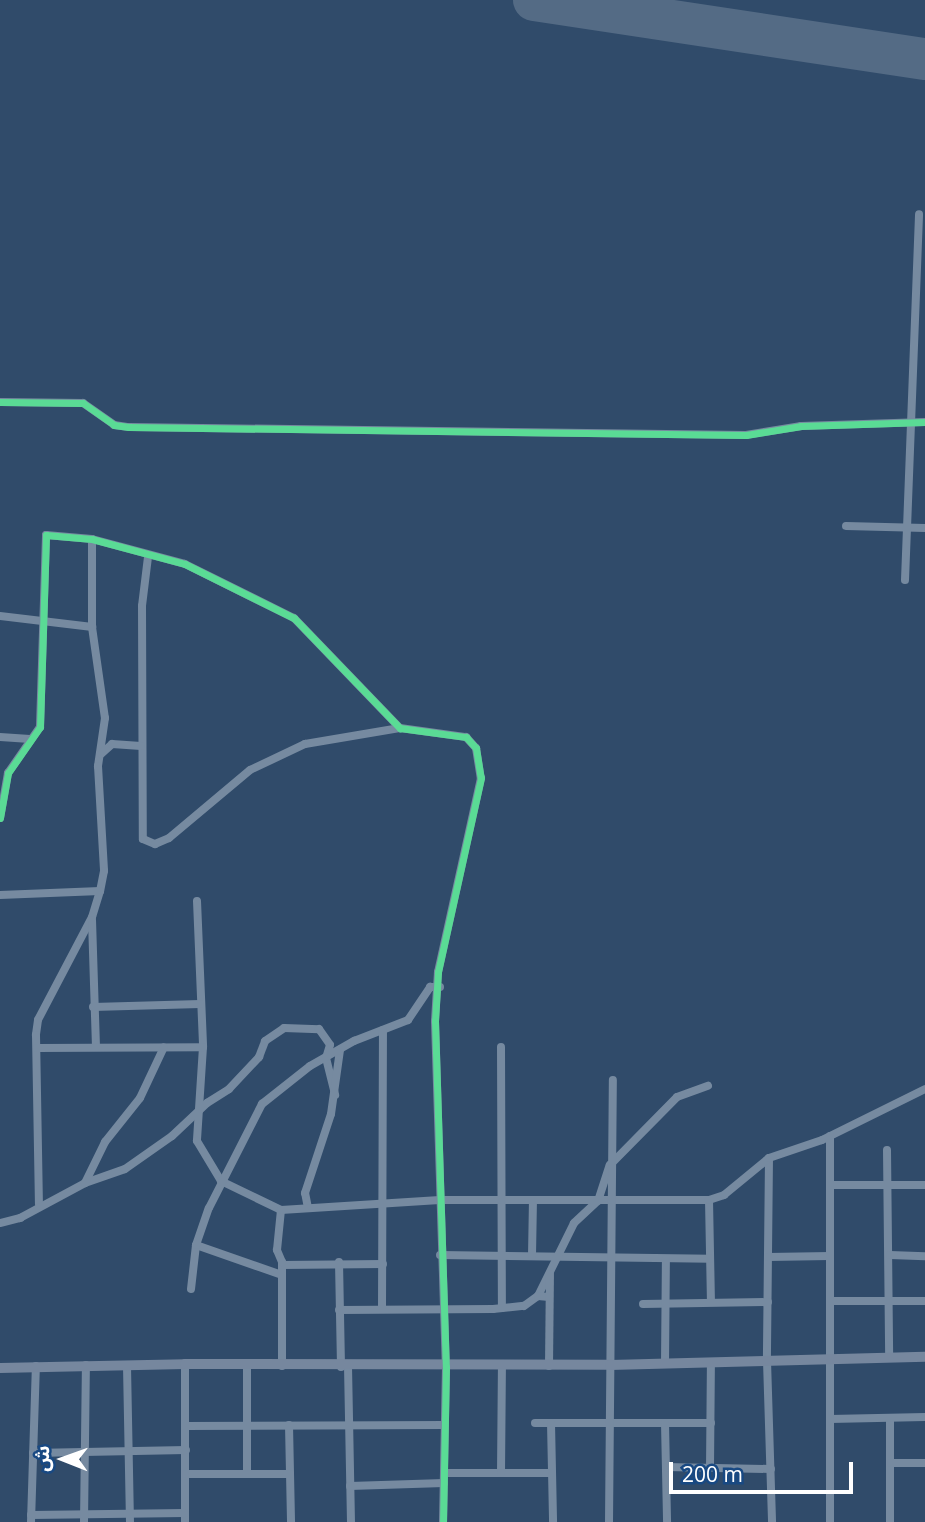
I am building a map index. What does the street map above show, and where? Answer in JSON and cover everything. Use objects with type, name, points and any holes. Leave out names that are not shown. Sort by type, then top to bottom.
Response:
[{"type":"main road","points":[[0,1368],[185,1364],[549,1366],[925,1357]]},
{"type":"street","points":[[905,580],[919,214]]},
{"type":"street","points":[[0,402],[83,403],[114,425],[129,427],[746,435],[801,426],[925,422]]},
{"type":"street","points":[[846,526],[925,528]]},
{"type":"street","points":[[0,818],[8,773],[40,727],[47,535],[92,539],[148,557],[185,564],[294,618],[400,728]]},
{"type":"street","points":[[39,1204],[38,1020],[92,917],[104,871],[98,766],[102,754],[105,719],[92,626],[92,539]]},
{"type":"street","points":[[148,557],[142,606],[141,746],[144,839],[155,844],[169,838],[250,770],[305,744],[400,728],[466,737],[476,748],[481,778],[438,972],[440,987],[435,1065],[446,1367],[443,1522]]},
{"type":"street","points":[[0,616],[92,626]]},
{"type":"street","points":[[0,737],[30,739]]},
{"type":"street","points":[[102,754],[112,744],[141,746]]},
{"type":"street","points":[[0,895],[100,891]]},
{"type":"street","points":[[197,901],[203,1047],[197,1140],[220,1181],[281,1210],[440,1200],[709,1200],[724,1195],[769,1158],[830,1136],[925,1089]]},
{"type":"street","points":[[92,917],[96,1046]]},
{"type":"street","points":[[191,1289],[196,1245],[220,1181],[262,1104],[326,1058],[408,1020],[430,987],[440,987]]},
{"type":"street","points":[[93,1007],[200,1004]]},
{"type":"street","points":[[0,1223],[20,1218],[39,1204],[85,1183],[125,1169],[229,1089],[259,1057],[265,1041],[284,1028],[319,1029],[330,1045],[326,1058],[335,1095]]},
{"type":"street","points":[[382,1309],[383,1030]]},
{"type":"street","points":[[85,1183],[105,1142],[140,1098],[164,1047]]},
{"type":"street","points":[[37,1048],[203,1047]]},
{"type":"street","points":[[501,1047],[502,1308]]},
{"type":"street","points":[[308,1208],[304,1193],[335,1095],[340,1050]]},
{"type":"street","points":[[609,1522],[609,1201],[613,1080]]},
{"type":"street","points":[[338,1310],[524,1306],[538,1296],[553,1256],[574,1223],[598,1201],[610,1165],[677,1097],[708,1086]]},
{"type":"street","points":[[830,1136],[830,1522]]},
{"type":"street","points":[[887,1150],[889,1358]]},
{"type":"street","points":[[769,1158],[767,1361],[772,1522]]},
{"type":"street","points":[[830,1185],[925,1185]]},
{"type":"street","points":[[709,1200],[711,1301]]},
{"type":"street","points":[[532,1256],[533,1201]]},
{"type":"street","points":[[281,1210],[278,1250],[282,1265],[282,1366]]},
{"type":"street","points":[[196,1245],[282,1275]]},
{"type":"street","points":[[440,1255],[710,1259]]},
{"type":"street","points":[[890,1255],[925,1256]]},
{"type":"street","points":[[768,1257],[830,1256]]},
{"type":"street","points":[[665,1364],[666,1259]]},
{"type":"street","points":[[282,1265],[339,1262],[383,1264]]},
{"type":"street","points":[[339,1262],[338,1310],[349,1425],[351,1522]]},
{"type":"street","points":[[549,1366],[550,1268]]},
{"type":"street","points":[[538,1296],[550,1297]]},
{"type":"street","points":[[830,1301],[925,1301]]},
{"type":"street","points":[[643,1304],[768,1302]]},
{"type":"street","points":[[710,1468],[711,1362]]},
{"type":"street","points":[[36,1366],[31,1518],[130,1518],[185,1517],[185,1364]]},
{"type":"street","points":[[84,1518],[86,1365]]},
{"type":"street","points":[[247,1365],[247,1473]]},
{"type":"street","points":[[127,1366],[130,1518]]},
{"type":"street","points":[[501,1473],[502,1366]]},
{"type":"street","points":[[830,1419],[925,1417]]},
{"type":"street","points":[[890,1418],[890,1522]]},
{"type":"street","points":[[535,1423],[711,1423]]},
{"type":"street","points":[[551,1423],[552,1522]]},
{"type":"street","points":[[665,1423],[667,1522]]},
{"type":"street","points":[[185,1426],[444,1425]]},
{"type":"street","points":[[289,1426],[291,1522]]},
{"type":"street","points":[[33,1453],[186,1450]]},
{"type":"street","points":[[891,1463],[925,1463]]},
{"type":"street","points":[[666,1467],[771,1469]]},
{"type":"street","points":[[350,1486],[501,1473],[552,1473]]},
{"type":"street","points":[[186,1474],[290,1474]]},
{"type":"runway","points":[[534,0],[925,59]]},
{"type":"cycle path","points":[[0,402],[83,403],[114,425],[129,427],[746,435],[801,426],[925,422]]},
{"type":"cycle path","points":[[0,818],[8,773],[40,727],[46,535],[92,539],[185,564],[294,618],[400,728],[466,737],[476,748],[481,778],[438,972],[435,1021],[446,1367],[443,1522]]}]
